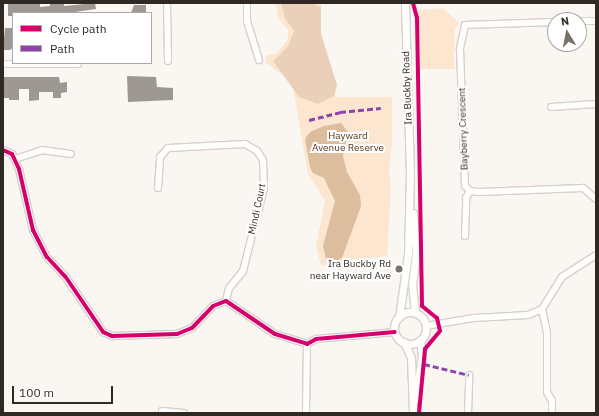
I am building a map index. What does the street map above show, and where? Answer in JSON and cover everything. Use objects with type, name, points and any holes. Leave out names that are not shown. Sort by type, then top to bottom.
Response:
[{"type":"street","points":[[167,3],[168,61]]},
{"type":"street","points":[[247,3],[247,21],[259,60]]},
{"type":"street","name":"Ira Buckby Road","points":[[405,3],[410,173],[416,253],[412,284],[415,312]]},
{"type":"street","name":"Bayberry Crescent","points":[[470,191],[465,186],[460,49],[465,25],[547,22]]},
{"type":"street","points":[[3,64],[78,64]]},
{"type":"street","points":[[551,107],[596,104]]},
{"type":"street","name":"Mindi Court","points":[[158,188],[160,157],[168,148],[245,144],[257,151],[263,160],[264,188],[243,271],[229,288],[226,301]]},
{"type":"street","points":[[3,150],[12,154],[15,159],[33,230],[47,257],[65,276],[102,332],[112,336],[177,334],[192,328],[213,306],[226,301],[274,334],[307,344],[316,339],[395,332]]},
{"type":"street","points":[[15,159],[42,150],[71,154]]},
{"type":"street","name":"Ira Buckby Road","points":[[398,317],[408,254],[410,173]]},
{"type":"street","points":[[465,236],[466,198],[470,191],[583,188],[596,199]]},
{"type":"street","points":[[426,326],[474,318],[528,315],[542,309],[562,277],[596,255]]},
{"type":"street","points":[[542,309],[547,332],[547,392],[552,401],[552,413]]},
{"type":"street","points":[[395,332],[398,317],[406,312],[415,312],[423,318],[426,326],[420,340],[422,356],[413,412]]},
{"type":"street","points":[[395,332],[404,342],[411,358],[413,412]]},
{"type":"street","points":[[404,342],[412,343],[420,340]]},
{"type":"street","points":[[306,413],[307,344]]},
{"type":"street","points":[[468,413],[469,374]]},
{"type":"street","points":[[162,411],[184,413]]},
{"type":"green space","name":"Hayward Avenue Reserve","points":[[276,3],[315,3],[321,5],[321,48],[336,97],[392,97],[392,143],[389,171],[391,187],[387,256],[352,260],[335,268],[321,265],[316,246],[325,201],[308,174],[292,82],[266,63],[266,55],[276,54],[288,39],[288,30],[278,18]]},
{"type":"green space","points":[[443,8],[459,23],[455,30],[454,69],[420,69],[418,10]]},
{"type":"shaded area","points":[[281,3],[311,3],[321,7],[321,34],[337,85],[334,96],[318,104],[299,97],[273,61],[288,46],[294,31],[285,18]]},
{"type":"shaded area","points":[[341,123],[348,132],[343,156],[347,172],[360,195],[361,206],[342,258],[334,262],[326,259],[323,246],[335,201],[324,178],[313,173],[310,167],[305,139],[310,132],[324,126]]},
{"type":"building","points":[[8,3],[40,3],[40,7],[50,6],[50,3],[64,3],[64,6],[95,3],[96,9],[75,12],[12,12],[12,16],[8,16]]},
{"type":"building","points":[[134,5],[146,5],[146,12],[131,12]]},
{"type":"building","points":[[5,28],[12,28],[12,49],[3,50]]},
{"type":"building","points":[[127,76],[156,77],[157,87],[173,88],[173,100],[128,102]]},
{"type":"building","points":[[3,77],[59,77],[60,83],[67,82],[67,92],[61,93],[61,98],[53,98],[53,92],[39,92],[39,100],[29,101],[29,89],[19,89],[19,100],[9,100],[9,98],[3,98]]},
{"type":"marked path","points":[[309,120],[340,112],[381,108]]},
{"type":"marked path","points":[[424,364],[469,375]]},
{"type":"cycle path","points":[[413,3],[417,18],[422,306],[437,318],[440,331],[425,349],[419,413]]},
{"type":"cycle path","points":[[3,150],[12,154],[19,169],[33,230],[47,257],[65,276],[103,332],[112,336],[177,334],[192,328],[213,306],[226,301],[275,334],[307,344],[316,339],[395,332]]},
{"type":"place","name":"Ira Buckby Rd near Hayward Ave","points":[[399,269]]}]
